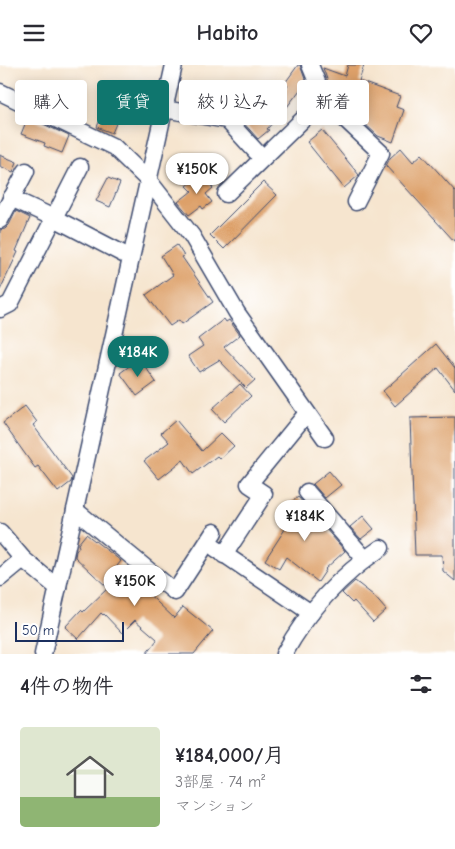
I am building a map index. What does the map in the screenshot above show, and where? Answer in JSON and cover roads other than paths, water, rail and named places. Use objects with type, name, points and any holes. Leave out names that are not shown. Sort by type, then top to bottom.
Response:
[{"type":"street","points":[[169,87],[174,65]]},
{"type":"street","points":[[310,65],[316,80]]},
{"type":"street","points":[[0,92],[114,147],[149,181],[192,235],[237,313],[324,438]]},
{"type":"street","points":[[169,110],[227,120],[262,158]]},
{"type":"street","points":[[43,654],[161,125]]},
{"type":"street","points":[[226,194],[297,125]]},
{"type":"street","points":[[351,125],[381,153],[356,202]]},
{"type":"street","points":[[0,309],[10,304],[80,167]]},
{"type":"street","points":[[0,220],[26,171]]},
{"type":"street","points":[[11,198],[54,218],[131,259]]},
{"type":"street","points":[[224,555],[264,494],[249,483],[308,413]]},
{"type":"street","points":[[307,492],[365,559]]},
{"type":"street","points":[[75,511],[175,592],[210,537],[224,555],[311,613]]},
{"type":"street","points":[[0,532],[23,559],[58,588]]},
{"type":"street","points":[[284,654],[311,613],[339,582],[365,559],[381,548]]},
{"type":"street","points":[[0,578],[23,559]]}]
